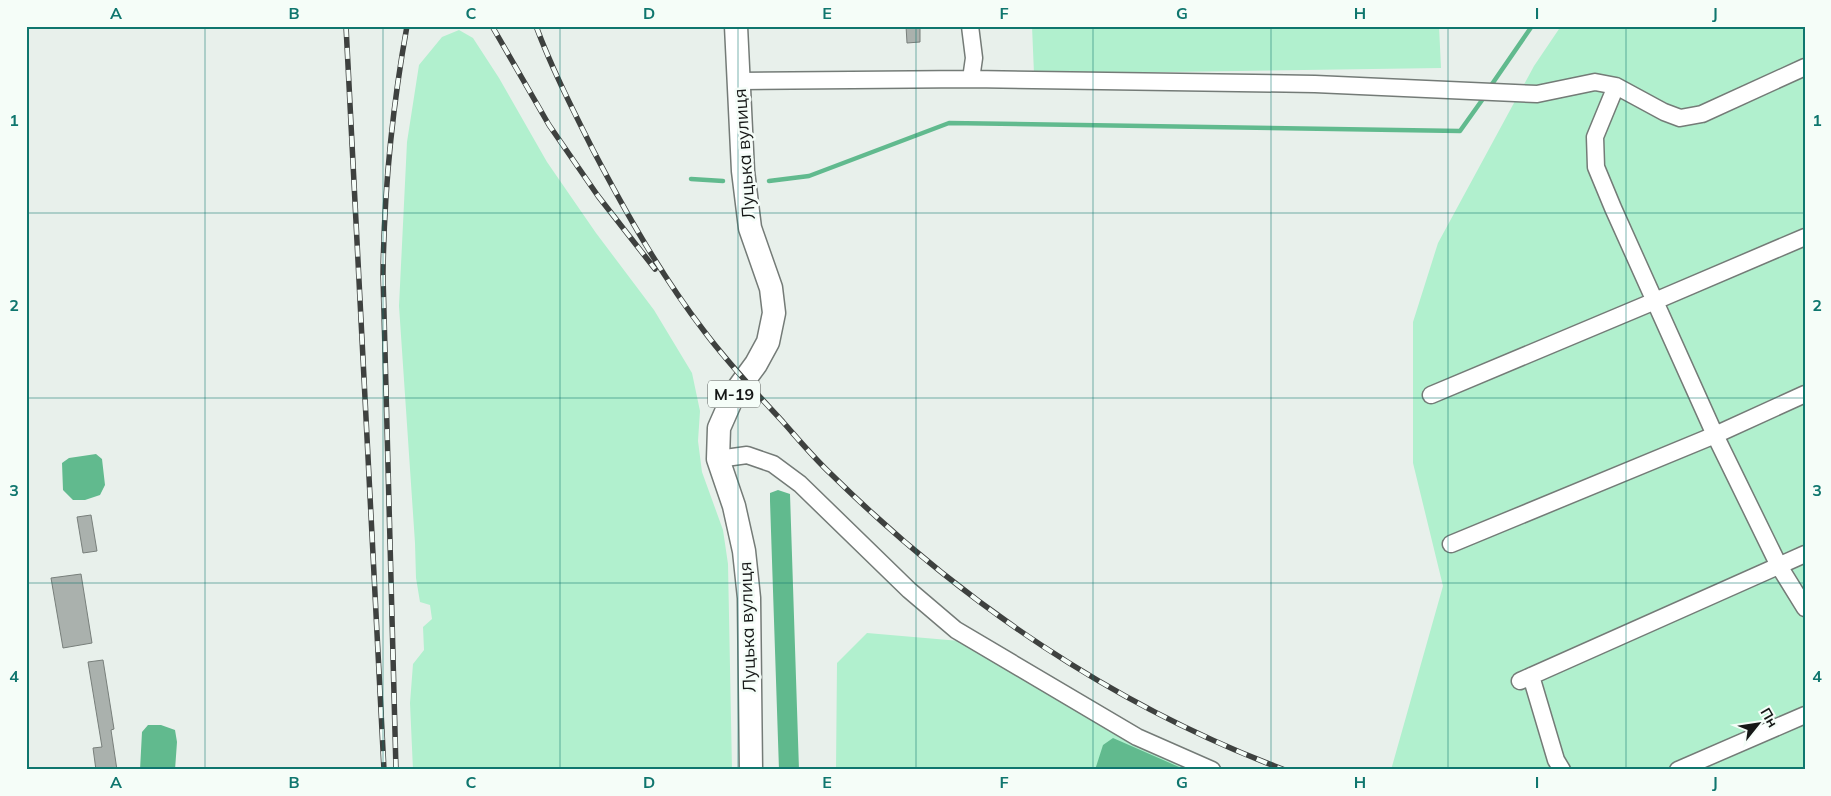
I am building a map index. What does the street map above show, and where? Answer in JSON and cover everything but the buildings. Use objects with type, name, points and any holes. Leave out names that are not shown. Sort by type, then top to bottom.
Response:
[{"type":"highway","name":"Луцька вулиця","points":[[736,26],[743,171],[750,228],[771,288],[774,313],[768,342],[756,364],[734,394],[720,428],[718,459],[734,506],[744,550],[749,598],[751,770]]},
{"type":"street","points":[[970,26],[974,58],[971,79]]},
{"type":"street","points":[[739,81],[971,79],[1315,84],[1537,94],[1595,82],[1616,86],[1664,112],[1680,118],[1702,114],[1805,67]]},
{"type":"street","points":[[1616,86],[1595,137],[1596,167],[1612,208],[1656,301],[1715,435],[1779,566],[1805,608]]},
{"type":"street","points":[[1431,395],[1805,237]]},
{"type":"street","points":[[1451,544],[1715,435],[1805,394]]},
{"type":"street","points":[[718,459],[747,455],[773,464],[800,484],[909,590],[956,630],[1137,737],[1212,770]]},
{"type":"street","points":[[1562,770],[1556,760],[1526,678],[1805,554]]},
{"type":"street","points":[[1678,770],[1805,715]]},
{"type":"shaded area","points":[[1032,26],[1439,26],[1441,68],[1034,74]]},
{"type":"shaded area","points":[[1561,26],[1805,26],[1805,770],[1391,770],[1443,586],[1413,463],[1413,322],[1438,243],[1534,66]]},
{"type":"shaded area","points":[[459,30],[473,38],[499,78],[547,162],[596,233],[654,310],[692,373],[700,411],[698,441],[702,472],[723,530],[728,564],[732,770],[413,770],[410,703],[413,664],[424,650],[423,627],[432,619],[430,605],[420,602],[416,578],[399,306],[407,142],[419,65],[442,37]]},
{"type":"shaded area","points":[[96,454],[102,459],[105,485],[100,495],[85,500],[73,500],[63,490],[62,463],[69,458]]},
{"type":"shaded area","points":[[778,490],[790,494],[799,770],[779,770],[770,501],[770,493]]},
{"type":"shaded area","points":[[867,633],[960,641],[1205,770],[836,770],[837,663]]},
{"type":"shaded area","points":[[148,725],[161,725],[175,730],[177,742],[175,770],[140,770],[142,732]]},
{"type":"shaded area","points":[[1113,738],[1186,770],[1095,770],[1103,745]]},
{"type":"waterway","points":[[1490,87],[1532,26]]},
{"type":"waterway","points":[[769,181],[809,176],[949,123],[1460,131],[1485,96]]},
{"type":"waterway","points":[[691,179],[723,181]]},
{"type":"railway","points":[[346,26],[384,770]]},
{"type":"railway","points":[[396,770],[383,275],[385,212],[390,150],[407,26]]},
{"type":"railway","points":[[492,26],[549,125],[598,196],[655,269]]},
{"type":"railway","points":[[536,26],[570,105],[593,150],[631,220],[673,288],[723,355],[825,468],[881,521],[933,565],[987,607],[1043,646],[1100,682],[1160,715],[1222,744],[1285,770]]}]
